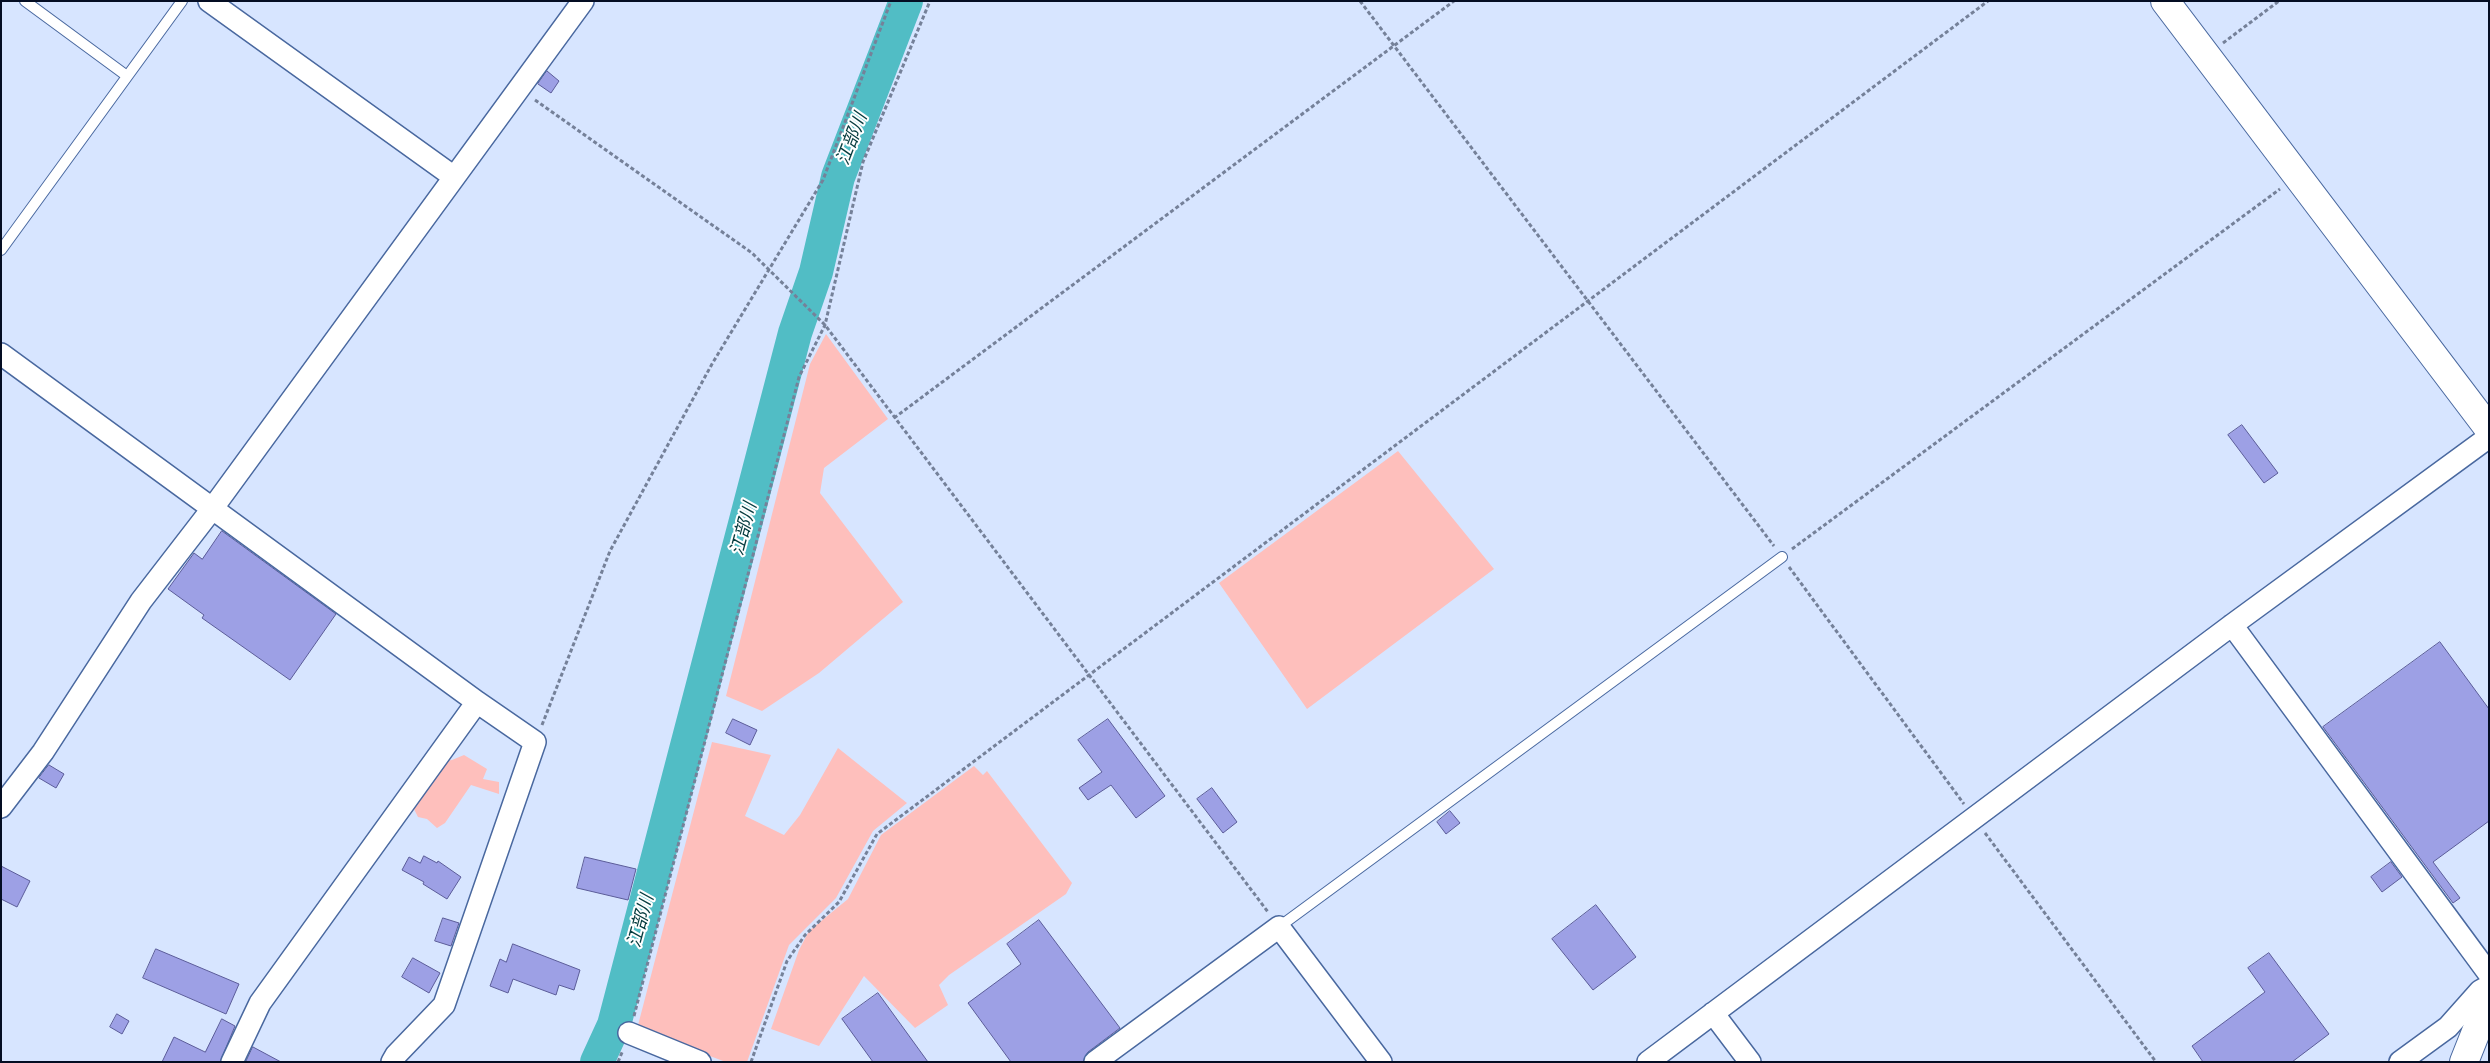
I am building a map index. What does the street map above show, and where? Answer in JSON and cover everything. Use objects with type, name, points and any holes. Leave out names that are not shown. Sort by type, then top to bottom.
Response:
[{"type":"street","points":[[209,1],[454,177]]},
{"type":"street","points":[[1,807],[43,752],[141,601],[212,509],[583,1]]},
{"type":"street","points":[[2165,1],[2489,429]]},
{"type":"street","points":[[1,354],[477,702],[535,742],[444,1004],[396,1054],[392,1062]]},
{"type":"street","points":[[1648,1062],[2232,625],[2489,438]]},
{"type":"street","points":[[2232,625],[2489,974]]},
{"type":"street","points":[[232,1062],[260,1003],[477,702]]},
{"type":"street","points":[[1095,1062],[1279,927],[1381,1062]]},
{"type":"street","points":[[2400,1062],[2448,1028],[2480,991],[2489,986]]},
{"type":"street","points":[[2464,1062],[2489,998]]},
{"type":"street","points":[[1713,1013],[1750,1062]]},
{"type":"street","points":[[629,1033],[700,1062]]},
{"type":"lane","points":[[25,1],[128,76]]},
{"type":"lane","points":[[1,250],[182,1]]},
{"type":"lane","points":[[1279,927],[1782,557]]},
{"type":"path","points":[[535,742],[566,668],[610,551],[712,364],[823,180],[891,1]]},
{"type":"path","points":[[618,1062],[629,1033],[799,377],[825,325],[863,162],[930,1]]},
{"type":"path","points":[[1360,1],[1394,46]]},
{"type":"path","points":[[894,418],[1454,1]]},
{"type":"path","points":[[750,1062],[787,961],[805,935],[839,902],[877,834],[1988,1]]},
{"type":"path","points":[[2206,55],[2278,1]]},
{"type":"path","points":[[519,88],[752,253],[825,325],[1279,927]]},
{"type":"path","points":[[1782,557],[2296,176]]},
{"type":"shaded area","points":[[826,334],[888,419],[824,468],[820,493],[903,602],[819,673],[762,711],[726,696],[810,364]]},
{"type":"shaded area","points":[[1398,451],[1494,569],[1307,709],[1219,583]]},
{"type":"shaded area","points":[[712,742],[771,755],[745,816],[784,835],[800,815],[838,748],[907,803],[873,831],[836,898],[789,945],[747,1062],[726,1062],[637,1029]]},
{"type":"shaded area","points":[[464,755],[487,769],[483,779],[499,782],[499,794],[471,785],[445,823],[437,828],[427,819],[418,817],[413,807],[432,763],[452,760]]},
{"type":"shaded area","points":[[974,766],[983,775],[987,771],[1072,883],[1066,894],[949,975],[939,985],[948,1005],[915,1028],[864,976],[819,1046],[771,1029],[799,950],[809,931],[848,899],[881,835]]},
{"type":"building","points":[[547,71],[559,81],[551,93],[538,84]]},
{"type":"building","points":[[2242,425],[2278,473],[2264,483],[2228,435]]},
{"type":"building","points":[[222,531],[336,614],[290,680],[202,618],[204,615],[168,589],[194,553],[202,559]]},
{"type":"building","points":[[2440,642],[2489,709],[2489,821],[2433,862],[2460,898],[2453,903],[2323,727]]},
{"type":"building","points":[[733,719],[757,730],[750,745],[726,733]]},
{"type":"building","points":[[1108,719],[1165,796],[1136,818],[1111,785],[1088,800],[1079,788],[1102,772],[1078,740]]},
{"type":"building","points":[[49,765],[64,774],[56,788],[39,778]]},
{"type":"building","points":[[1212,788],[1237,822],[1223,833],[1197,799]]},
{"type":"building","points":[[1450,811],[1460,823],[1446,834],[1437,822]]},
{"type":"building","points":[[424,856],[437,863],[438,861],[461,877],[447,899],[423,884],[424,882],[402,870],[409,857],[420,863]]},
{"type":"building","points":[[585,857],[636,869],[628,900],[577,888]]},
{"type":"building","points":[[2391,862],[2402,877],[2382,892],[2371,877]]},
{"type":"building","points":[[1,866],[30,881],[17,907],[1,899]]},
{"type":"building","points":[[1596,905],[1636,957],[1593,990],[1552,939]]},
{"type":"building","points":[[443,918],[459,923],[451,946],[435,941]]},
{"type":"building","points":[[1039,920],[1120,1028],[1088,1052],[1083,1062],[1011,1062],[968,1003],[1021,964],[1007,944]]},
{"type":"building","points":[[513,944],[580,970],[574,990],[559,985],[556,995],[513,979],[508,993],[490,986],[500,959],[506,962]]},
{"type":"building","points":[[156,949],[239,984],[226,1014],[143,978]]},
{"type":"building","points":[[2269,953],[2329,1034],[2292,1062],[2203,1062],[2192,1046],[2265,992],[2248,968]]},
{"type":"building","points":[[413,958],[440,973],[429,993],[402,977]]},
{"type":"building","points":[[878,993],[928,1062],[873,1062],[842,1019]]},
{"type":"building","points":[[117,1014],[129,1021],[122,1034],[110,1027]]},
{"type":"building","points":[[222,1019],[235,1026],[220,1062],[162,1062],[174,1037],[205,1052]]},
{"type":"building","points":[[253,1047],[281,1062],[246,1062]]},
{"type":"waterway","name":"江部川","points":[[597,1062],[614,1025],[795,333],[816,272],[838,177],[906,1]]}]
